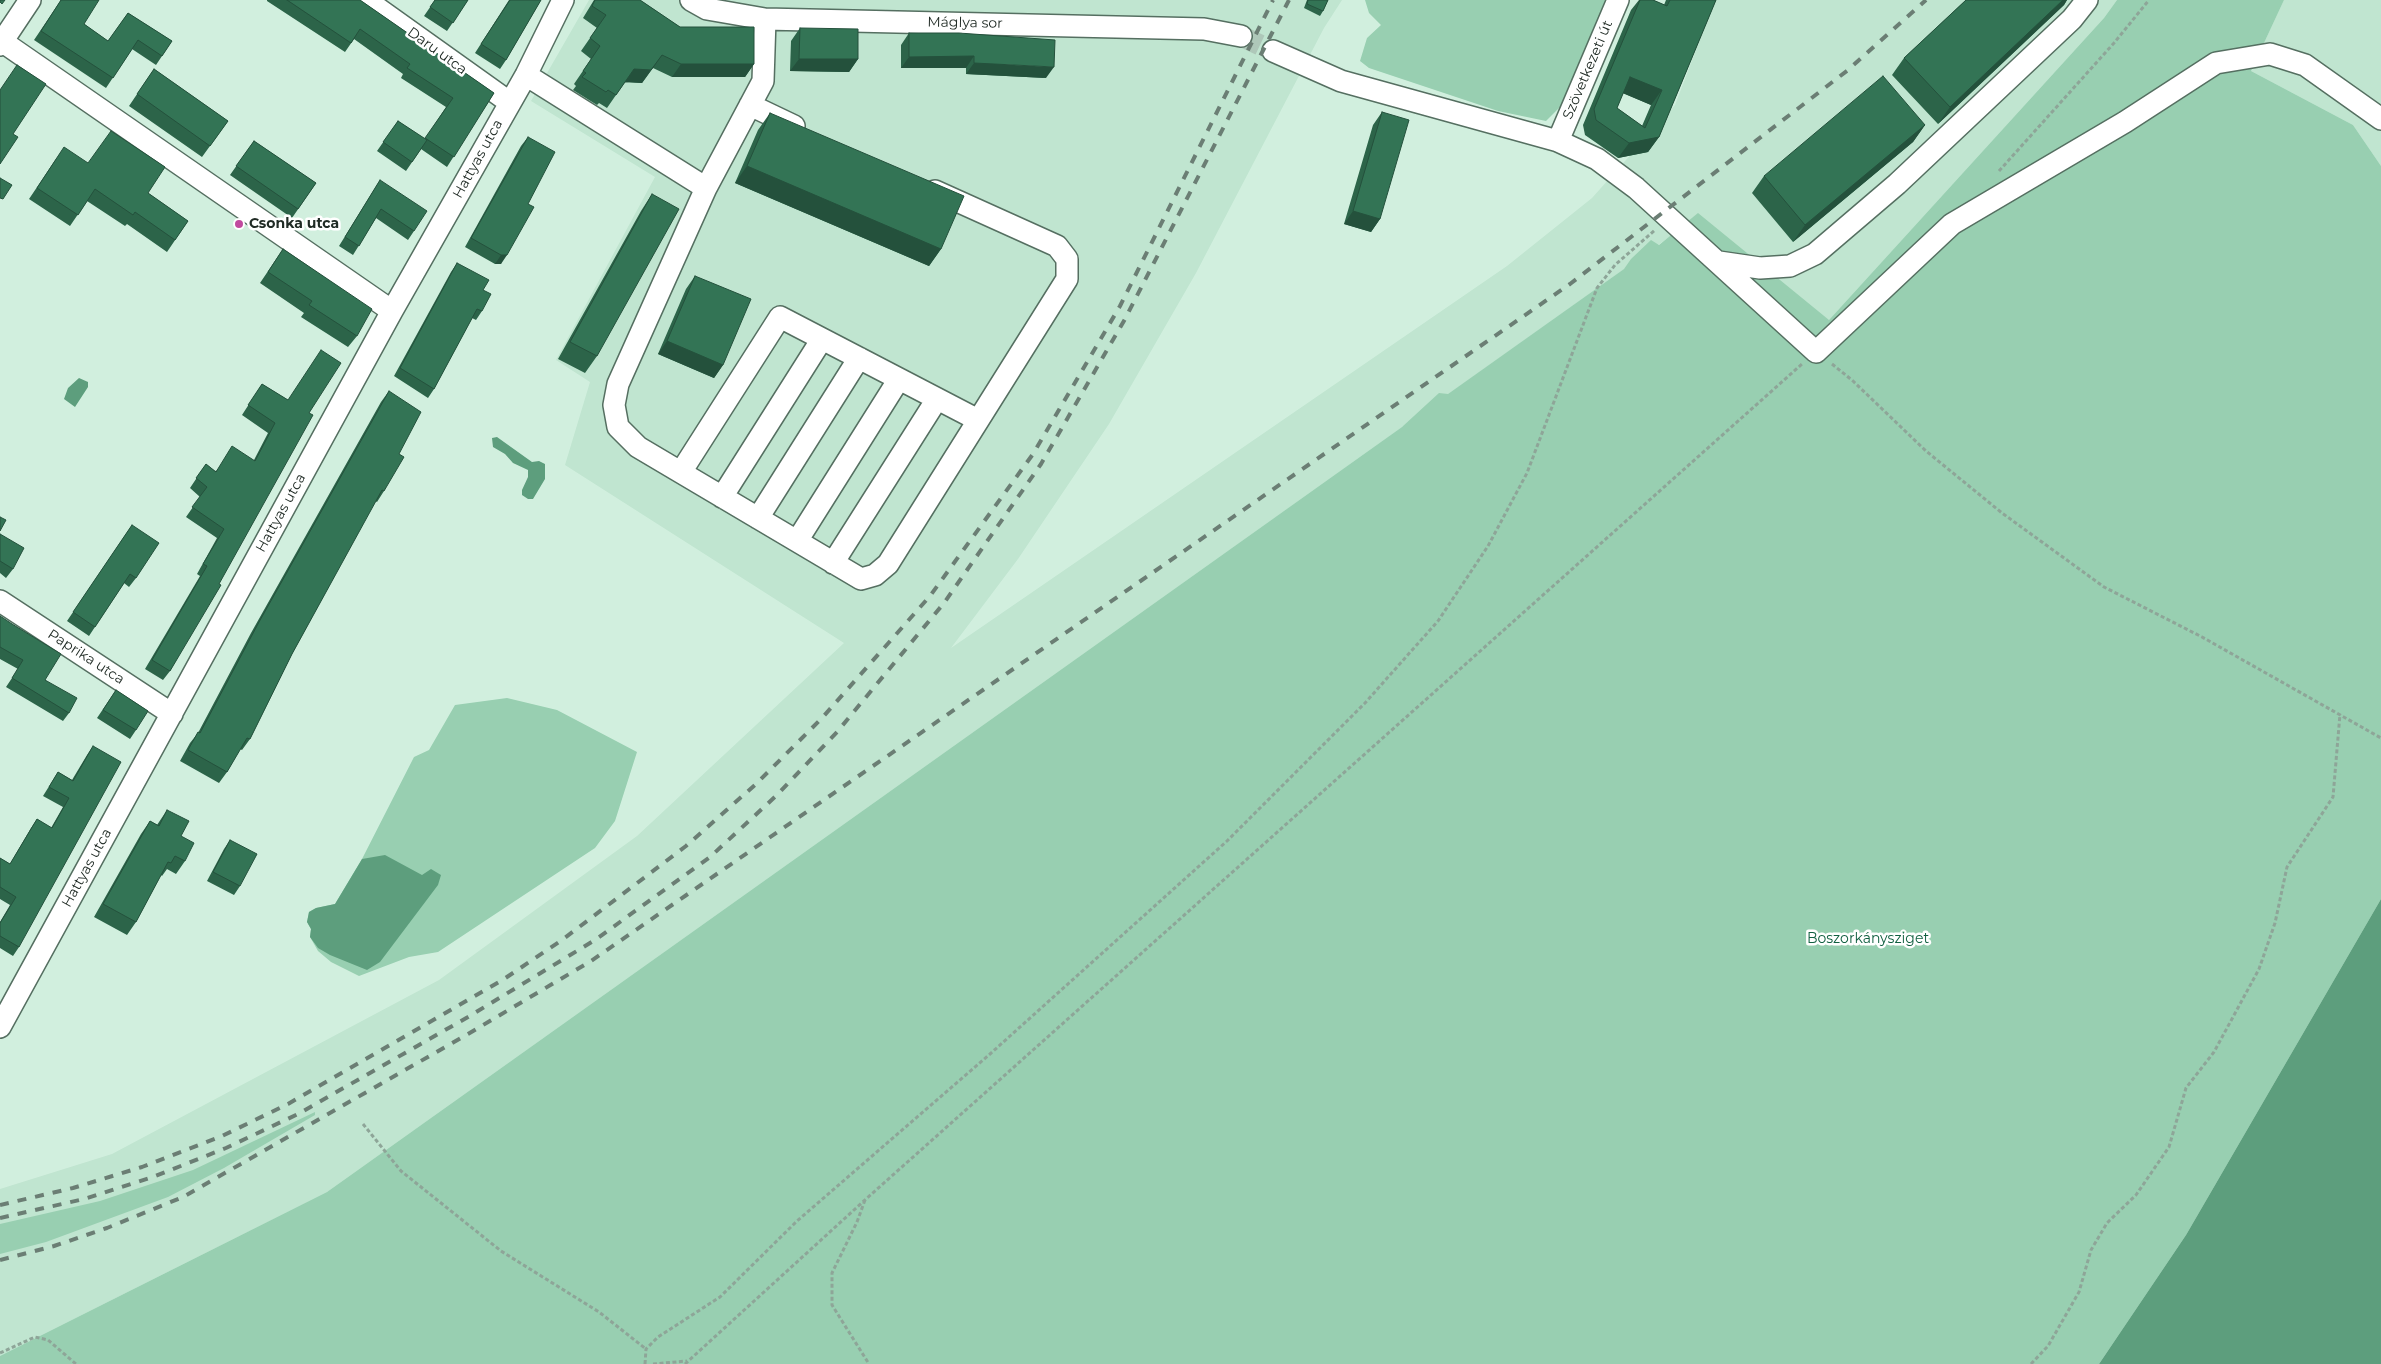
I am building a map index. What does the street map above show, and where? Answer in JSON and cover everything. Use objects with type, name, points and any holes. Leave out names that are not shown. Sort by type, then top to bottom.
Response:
[{"type":"street","points":[[30,0],[1,42],[392,311]]},
{"type":"street","name":"Daru utca","points":[[366,0],[509,102]]},
{"type":"street","name":"Hattyas utca","points":[[0,1027],[392,311],[526,75],[563,0]]},
{"type":"street","name":"Máglya sor","points":[[690,0],[707,10],[765,19],[1204,29],[1241,36]]},
{"type":"street","name":"Szövetkezeti út","points":[[1558,140],[1618,0]]},
{"type":"street","points":[[1719,262],[1760,268],[1790,266],[1815,254],[1897,184],[2072,19],[2087,0]]},
{"type":"street","points":[[765,19],[763,81],[706,188],[618,384],[614,404],[618,427],[638,447],[861,579],[876,575],[888,564],[1067,279],[1067,259],[1057,246],[916,183]]},
{"type":"street","points":[[1273,51],[1340,81],[1558,140],[1597,159],[1613,170],[1719,262],[1816,352],[1952,224],[2125,122],[2216,63],[2270,54],[2305,65],[2381,119]]},
{"type":"street","points":[[526,75],[706,188]]},
{"type":"street","points":[[750,105],[811,135]]},
{"type":"street","points":[[681,472],[780,317],[978,420]]},
{"type":"street","points":[[722,497],[822,339]]},
{"type":"street","points":[[758,518],[859,358]]},
{"type":"street","points":[[797,541],[899,379]]},
{"type":"street","points":[[833,563],[936,399]]},
{"type":"street","name":"Paprika utca","points":[[0,601],[172,714]]},
{"type":"path","points":[[1997,173],[2114,43],[2149,0]]},
{"type":"path","points":[[645,1364],[646,1349],[658,1337],[720,1297],[798,1221],[990,1054],[1227,840],[1365,703],[1438,621],[1488,546],[1527,473],[1598,288],[1615,265],[1668,218]]},
{"type":"path","points":[[653,1364],[687,1363],[866,1199],[1816,352],[1853,382],[1926,451],[2002,513],[2104,587],[2202,638],[2381,738]]},
{"type":"path","points":[[2031,1364],[2048,1346],[2079,1292],[2091,1250],[2107,1223],[2136,1195],[2169,1147],[2186,1088],[2214,1052],[2259,969],[2275,923],[2287,867],[2332,797],[2340,714]]},
{"type":"path","points":[[363,1124],[401,1171],[493,1245],[599,1312],[646,1349]]},
{"type":"path","points":[[866,1199],[858,1222],[832,1273],[832,1305],[869,1364]]},
{"type":"path","points":[[0,1352],[35,1337],[48,1340],[76,1364]]},
{"type":"shaded area","points":[[589,0],[1342,0],[1324,28],[1196,273],[1109,424],[1018,559],[951,648],[1507,266],[1592,198],[1675,105],[1715,0],[2117,0],[2104,18],[1829,320],[1672,235],[327,1192],[0,1356],[0,1189],[112,1154],[439,980],[637,836],[844,643],[565,465],[590,382],[556,360],[655,177],[531,101]]},
{"type":"shaded area","points":[[2284,0],[2381,0],[2381,166],[2353,125],[2251,71]]},
{"type":"shaded area","points":[[79,378],[88,382],[88,387],[75,407],[64,399],[68,388]]},
{"type":"shaded area","points":[[497,437],[532,462],[539,461],[545,464],[545,479],[533,499],[528,499],[522,495],[522,490],[528,477],[528,470],[513,463],[505,454],[493,447],[492,438]]},
{"type":"shaded area","points":[[385,855],[422,875],[431,869],[441,875],[438,885],[380,962],[367,970],[318,948],[310,937],[311,929],[307,922],[309,912],[316,908],[335,904],[362,859]]},
{"type":"shaded area","points":[[2381,899],[2381,1364],[2099,1364],[2186,1235]]},
{"type":"green space","points":[[1365,0],[1606,0],[1563,104],[1546,121],[1498,111],[1369,68],[1360,61],[1367,38],[1381,25],[1369,13]]},
{"type":"green space","name":"Boszorkánysziget","points":[[2117,0],[2284,0],[2251,71],[2353,125],[2381,166],[2381,899],[2186,1235],[2099,1364],[0,1364],[0,1356],[327,1192],[1402,427],[1439,393],[1448,394],[1624,269],[1631,259],[1651,240],[1659,245],[1698,213],[1829,320],[2104,18]]},
{"type":"green space","points":[[507,698],[557,710],[637,752],[615,821],[595,848],[438,952],[409,957],[359,976],[331,962],[318,951],[310,937],[311,929],[307,922],[309,912],[316,908],[335,904],[362,859],[414,757],[429,750],[455,705]]},
{"type":"green space","points":[[315,1112],[315,1115],[224,1168],[168,1197],[46,1242],[0,1254],[0,1224],[100,1201],[193,1170]]},
{"type":"building","points":[[61,0],[99,0],[84,24],[108,41],[128,13],[172,41],[162,56],[138,40],[113,78],[41,31]]},
{"type":"building","points":[[287,0],[360,0],[494,93],[454,157],[425,138],[453,98],[407,68],[410,64],[360,29],[351,43]]},
{"type":"building","points":[[435,0],[468,0],[453,23],[430,7]]},
{"type":"building","points":[[510,0],[541,0],[506,60],[481,44]]},
{"type":"building","points":[[595,0],[640,0],[680,27],[754,27],[754,64],[681,64],[662,55],[651,70],[634,69],[616,95],[608,90],[606,92],[582,77],[586,73],[583,71],[600,46],[590,38],[606,15],[592,6]]},
{"type":"building","points":[[1308,0],[1328,0],[1323,11],[1307,4]]},
{"type":"building","points":[[1640,0],[1653,0],[1667,6],[1670,0],[1716,0],[1659,137],[1629,143],[1596,120],[1594,109]],"holes":[[[1630,77],[1662,90],[1645,128],[1617,108]]]},
{"type":"building","points":[[1966,0],[2063,0],[1950,107],[1904,58]]},
{"type":"building","points":[[800,28],[858,29],[858,59],[799,59]]},
{"type":"building","points":[[909,33],[959,33],[1055,40],[1054,67],[974,63],[974,56],[909,57]]},
{"type":"building","points":[[17,65],[46,84],[13,134],[18,137],[0,164],[0,90]]},
{"type":"building","points":[[154,69],[228,121],[210,146],[137,94]]},
{"type":"building","points":[[1883,76],[1925,125],[1805,225],[1764,176]]},
{"type":"building","points":[[1382,112],[1409,120],[1380,219],[1353,211]]},
{"type":"building","points":[[770,113],[964,196],[941,249],[747,166]]},
{"type":"building","points":[[398,121],[427,140],[412,162],[383,142]]},
{"type":"building","points":[[111,131],[165,167],[148,193],[188,221],[175,240],[135,212],[133,215],[95,189],[78,215],[37,188],[64,147],[88,163]]},
{"type":"building","points":[[528,137],[555,152],[528,204],[534,207],[507,255],[501,255],[471,238]]},
{"type":"building","points":[[254,141],[316,183],[298,209],[236,166]]},
{"type":"building","points":[[0,178],[12,185],[3,199],[0,198]]},
{"type":"building","points":[[380,180],[427,211],[414,231],[381,209],[359,246],[345,237]]},
{"type":"building","points":[[652,194],[679,209],[597,356],[570,342]]},
{"type":"building","points":[[283,249],[372,309],[357,336],[309,305],[312,301],[268,272]]},
{"type":"building","points":[[457,263],[489,280],[483,290],[491,294],[482,311],[477,309],[434,389],[400,368]]},
{"type":"building","points":[[695,276],[751,299],[723,365],[667,341]]},
{"type":"building","points":[[321,350],[341,363],[309,413],[313,415],[219,584],[221,585],[170,671],[152,660],[207,566],[203,564],[224,529],[192,507],[207,487],[196,478],[206,464],[216,472],[232,446],[255,461],[275,423],[248,405],[262,384],[288,400]]},
{"type":"building","points":[[389,391],[421,412],[399,454],[404,457],[384,491],[382,490],[292,654],[250,739],[247,738],[227,772],[188,750],[198,732],[200,733],[259,622]]},
{"type":"building","points":[[0,517],[6,520],[0,531]]},
{"type":"building","points":[[132,525],[159,543],[136,578],[130,574],[95,627],[73,612]]},
{"type":"building","points":[[0,534],[24,548],[13,569],[0,561]]},
{"type":"building","points":[[0,616],[61,654],[45,680],[77,698],[69,713],[12,678],[23,660],[0,647]]},
{"type":"building","points":[[116,690],[148,711],[136,730],[103,710]]},
{"type":"building","points":[[93,746],[121,762],[19,947],[0,936],[0,923],[16,897],[0,887],[0,858],[10,864],[37,819],[52,828],[69,798],[49,787],[58,772],[73,781]]},
{"type":"building","points":[[167,810],[189,821],[181,836],[194,843],[185,861],[175,856],[171,863],[168,862],[136,922],[103,904],[150,821],[159,826]]},
{"type":"building","points":[[230,840],[257,854],[240,886],[213,872]]},
{"type":"tunnel","points":[[1241,36],[1273,51]]},
{"type":"railway","points":[[0,1205],[73,1188],[142,1167],[222,1136],[288,1104],[504,979],[562,940],[686,846],[756,784],[822,718],[930,596],[1033,454],[1120,306],[1273,0]]},
{"type":"railway","points":[[0,1218],[84,1199],[153,1177],[226,1148],[298,1114],[468,1017],[595,940],[710,857],[777,795],[837,732],[944,603],[1041,464],[1125,319],[1289,0]]},
{"type":"railway","points":[[0,1260],[54,1246],[107,1228],[183,1197],[468,1034],[591,961],[1570,284],[1848,70],[1926,0]]},
{"type":"place","name":"Csonka utca","points":[[239,224]]}]
